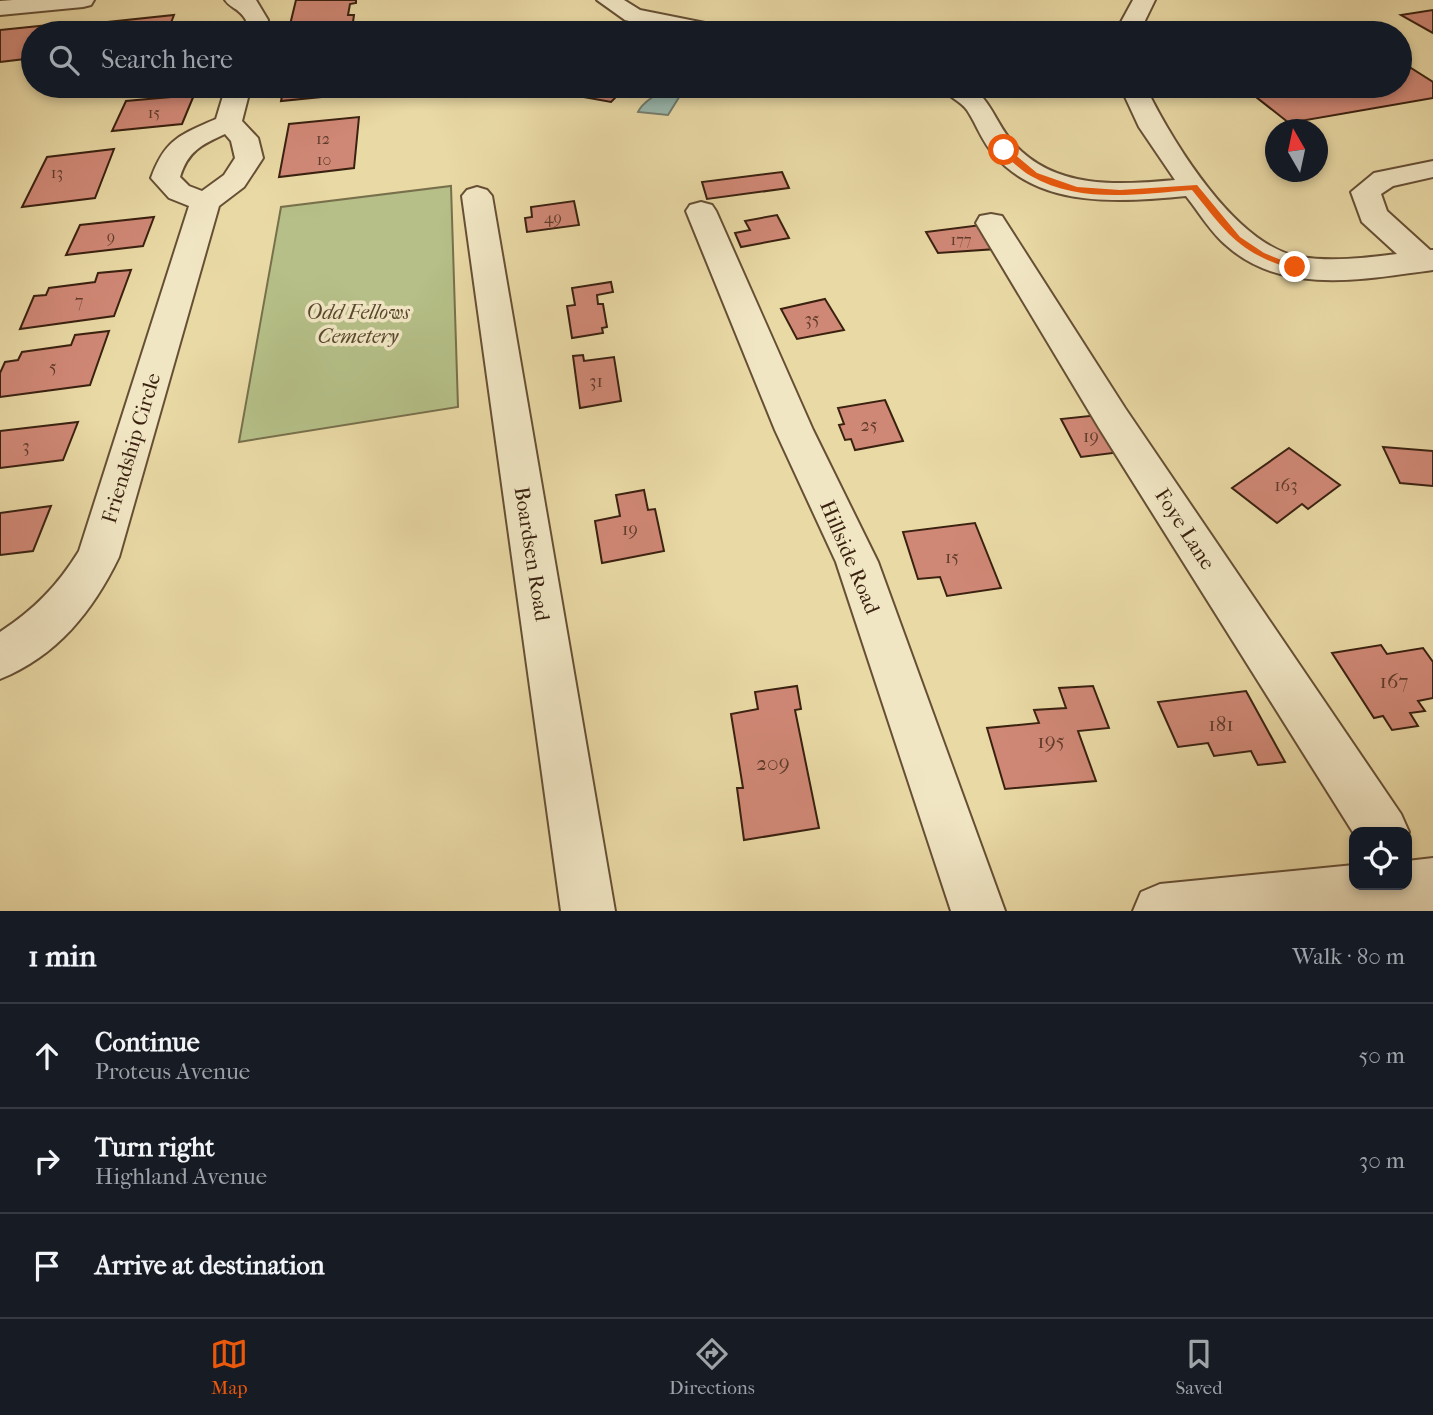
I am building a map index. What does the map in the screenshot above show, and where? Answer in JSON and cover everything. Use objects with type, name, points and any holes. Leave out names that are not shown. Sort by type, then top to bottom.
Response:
[{"type":"street","points":[[0,8],[83,0]]},
{"type":"street","points":[[236,0],[248,5],[257,21]]},
{"type":"street","points":[[608,0],[633,15],[663,21]]},
{"type":"street","points":[[1134,21],[1144,0]]},
{"type":"street","points":[[228,123],[244,138],[249,158],[234,180],[205,202],[179,192],[165,178],[173,155],[199,136],[228,123],[235,98]]},
{"type":"street","points":[[969,98],[981,108],[1004,150],[1034,174],[1076,190],[1120,193],[1194,187]]},
{"type":"street","points":[[1139,98],[1152,127],[1194,187],[1237,239],[1261,255],[1295,267],[1343,271],[1428,261]]},
{"type":"street","points":[[1428,261],[1373,215],[1366,192],[1384,179],[1433,169]]},
{"type":"street","name":"Boardsen Road","points":[[477,196],[588,911]]},
{"type":"street","name":"Friendship Circle","points":[[0,657],[37,633],[75,596],[98,557],[205,202]]},
{"type":"street","name":"Hillside Road","points":[[701,211],[794,430],[857,562],[978,911]]},
{"type":"street","name":"Foye Lane","points":[[991,223],[1112,418],[1380,827]]},
{"type":"street","points":[[1160,911],[1419,880]]},
{"type":"green space","name":"Odd Fellows Cemetery","points":[[451,186],[458,407],[239,442],[281,207]]},
{"type":"water","points":[[651,98],[679,98],[668,115],[638,112]]},
{"type":"building","points":[[296,0],[356,0],[356,3],[350,4],[348,15],[354,15],[353,21],[291,21]]},
{"type":"building","points":[[1433,10],[1433,33],[1412,21],[1401,15]]},
{"type":"building","points":[[174,15],[172,21],[117,21]]},
{"type":"building","points":[[21,28],[21,59],[0,62],[0,30]]},
{"type":"building","points":[[1412,69],[1433,82],[1433,98],[1312,119],[1284,119],[1257,98],[1412,98]]},
{"type":"building","points":[[193,98],[182,124],[112,131],[126,101]]},
{"type":"building","points":[[282,98],[311,98],[281,101]]},
{"type":"building","points":[[589,98],[615,98],[611,102]]},
{"type":"building","points":[[359,117],[354,168],[279,177],[289,124]]},
{"type":"building","points":[[114,149],[95,198],[22,207],[47,157]]},
{"type":"building","points":[[782,172],[789,188],[707,199],[702,182]]},
{"type":"building","points":[[574,201],[579,225],[527,232],[525,218],[532,217],[531,207]]},
{"type":"building","points":[[777,215],[789,238],[741,247],[735,233],[750,230],[745,221]]},
{"type":"building","points":[[154,217],[143,246],[66,255],[80,225]]},
{"type":"building","points":[[981,225],[996,249],[938,253],[926,232]]},
{"type":"building","points":[[131,270],[114,316],[20,329],[34,296],[46,295],[49,288],[95,282],[98,273]]},
{"type":"building","points":[[611,282],[613,292],[597,295],[598,304],[603,304],[607,327],[602,328],[603,333],[572,338],[567,306],[575,305],[572,288]]},
{"type":"building","points":[[825,299],[844,330],[797,339],[781,309]]},
{"type":"building","points":[[109,331],[90,385],[0,397],[0,373],[5,362],[18,360],[22,352],[71,345],[75,335]]},
{"type":"building","points":[[583,355],[584,361],[614,357],[621,401],[580,408],[573,356]]},
{"type":"building","points":[[885,400],[903,441],[855,450],[851,439],[845,440],[839,425],[844,424],[838,408]]},
{"type":"building","points":[[1099,415],[1121,452],[1081,457],[1061,419]]},
{"type":"building","points":[[78,422],[63,460],[0,468],[0,431]]},
{"type":"building","points":[[1383,447],[1433,451],[1433,486],[1400,483]]},
{"type":"building","points":[[1289,448],[1340,485],[1308,509],[1302,504],[1277,523],[1232,488]]},
{"type":"building","points":[[644,490],[648,510],[655,509],[664,551],[602,563],[595,521],[620,516],[616,495]]},
{"type":"building","points":[[51,506],[33,551],[0,555],[0,513]]},
{"type":"building","points":[[975,523],[1001,588],[947,596],[940,577],[918,579],[903,532]]},
{"type":"building","points":[[1381,645],[1387,654],[1423,648],[1433,662],[1433,698],[1418,701],[1425,711],[1410,713],[1418,726],[1392,730],[1383,716],[1374,718],[1332,653]]},
{"type":"building","points":[[797,686],[801,709],[795,710],[819,828],[744,840],[737,788],[743,788],[731,714],[758,709],[755,692]]},
{"type":"building","points":[[1093,686],[1109,728],[1078,731],[1096,781],[1005,789],[987,728],[1039,723],[1034,710],[1066,708],[1059,688]]},
{"type":"building","points":[[1246,691],[1285,762],[1258,765],[1251,751],[1214,756],[1208,743],[1178,747],[1158,702]]},
{"type":"route","points":[[1004,150],[1034,174],[1076,190],[1120,193],[1194,187],[1237,239],[1261,255],[1295,267]]}]
